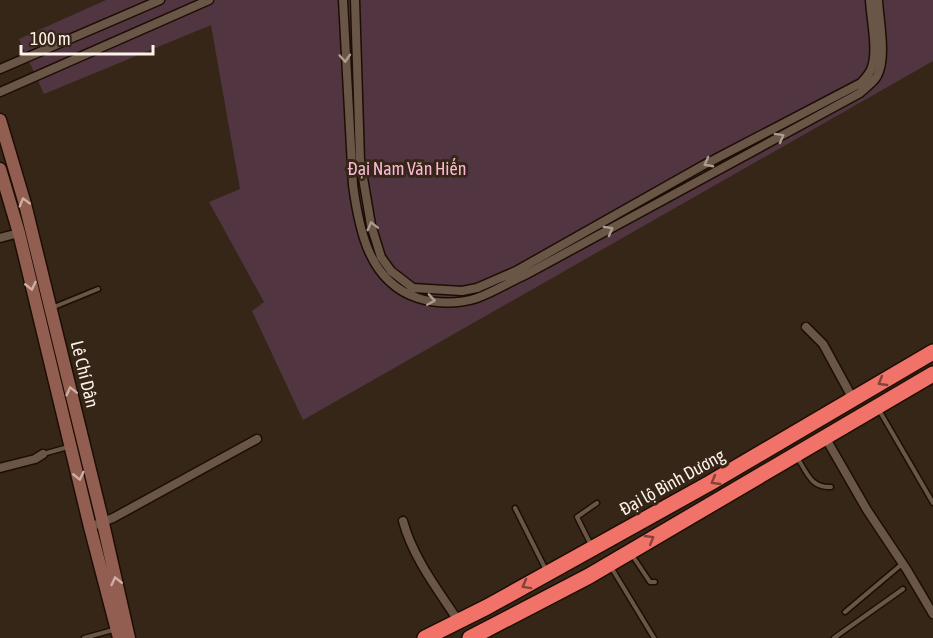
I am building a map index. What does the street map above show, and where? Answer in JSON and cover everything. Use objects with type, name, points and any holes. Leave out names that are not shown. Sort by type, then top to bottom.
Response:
[{"type":"highway","name":"Đại lộ Bình Dương","points":[[425,638],[459,622],[711,483],[933,352]]},
{"type":"highway","name":"Đại lộ Bình Dương","points":[[470,638],[609,564],[933,374]]},
{"type":"main road","name":"Lê Chí Dân","points":[[0,120],[25,204],[129,638]]},
{"type":"main road","name":"Lê Chí Dân","points":[[0,169],[19,233],[118,633]]},
{"type":"street","points":[[0,69],[160,0]]},
{"type":"street","points":[[0,92],[209,0]]},
{"type":"street","points":[[343,0],[353,185],[357,216],[366,247],[376,267],[398,290],[429,301],[448,302],[478,298],[527,274],[860,93],[876,78],[880,68],[882,53],[878,0]]},
{"type":"street","points":[[355,0],[360,160],[371,225],[381,257],[391,271],[413,288],[447,291],[477,288],[516,271],[702,166],[861,83],[873,66],[870,0]]},
{"type":"street","points":[[0,238],[19,233]]},
{"type":"street","points":[[806,327],[823,344],[853,399]]},
{"type":"street","points":[[825,437],[867,510],[903,563],[933,614]]},
{"type":"street","points":[[90,527],[102,523],[257,439]]},
{"type":"street","points":[[0,466],[35,459],[43,454]]},
{"type":"street","points":[[403,521],[408,538],[423,567],[459,622]]},
{"type":"lane","points":[[50,308],[98,289]]},
{"type":"lane","points":[[878,406],[933,503]]},
{"type":"lane","points":[[43,454],[72,447]]},
{"type":"lane","points":[[795,454],[814,484],[821,488],[831,487]]},
{"type":"lane","points":[[592,548],[577,517],[597,503]]},
{"type":"lane","points":[[515,508],[547,573]]},
{"type":"lane","points":[[629,551],[650,582],[655,582]]},
{"type":"lane","points":[[845,612],[903,563]]},
{"type":"lane","points":[[609,564],[654,638]]},
{"type":"lane","points":[[834,638],[903,589]]},
{"type":"lane","points":[[84,638],[118,633]]},
{"type":"green space","name":"Đại Nam Văn Hiến","points":[[106,0],[933,0],[933,61],[303,420],[252,311],[264,302],[209,202],[240,189],[211,25],[44,94],[19,39]]}]
